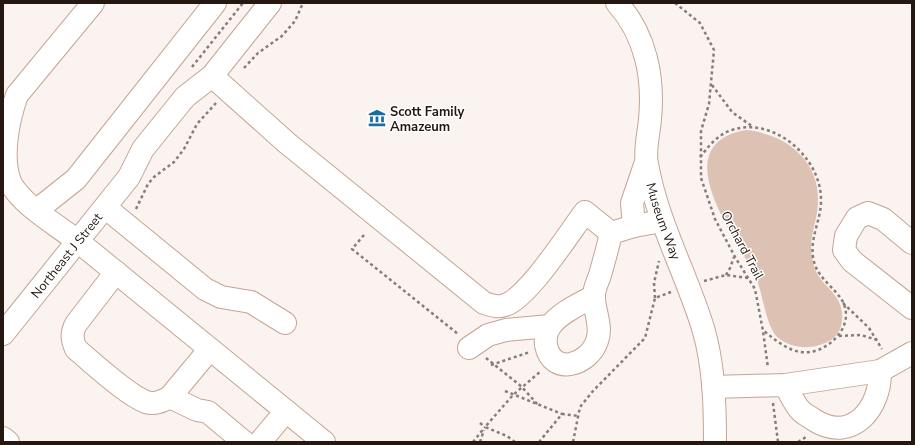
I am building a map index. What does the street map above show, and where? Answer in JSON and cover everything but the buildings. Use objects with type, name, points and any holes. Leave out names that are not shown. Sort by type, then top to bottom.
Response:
[{"type":"street","points":[[93,3],[17,96],[8,104],[4,170],[12,185],[27,202],[116,272],[324,442]]},
{"type":"street","points":[[37,210],[76,179],[215,3]]},
{"type":"street","name":"Northeast J Street","points":[[3,334],[106,208],[129,177],[140,177],[207,94],[220,83],[270,3]]},
{"type":"street","name":"Museum Way","points":[[617,3],[637,31],[647,57],[651,92],[646,162],[662,222],[688,286],[703,329],[712,368],[715,442]]},
{"type":"street","points":[[220,83],[294,148],[484,303],[496,307],[506,305],[517,298],[530,284],[585,212],[611,233]]},
{"type":"street","points":[[634,226],[632,203],[646,162]]},
{"type":"street","points":[[106,208],[205,289],[221,297],[251,302],[285,323]]},
{"type":"street","points":[[912,243],[883,219],[868,213],[857,218],[846,236],[844,250],[852,261],[912,308]]},
{"type":"street","points":[[611,233],[634,226],[662,222]]},
{"type":"street","points":[[594,296],[558,318],[550,326],[545,339],[547,353],[553,360],[562,365],[572,364],[586,358],[598,340],[598,315],[594,296],[611,233]]},
{"type":"street","points":[[116,272],[76,324],[73,331],[72,341],[76,349],[134,396],[147,402],[158,403],[170,397],[210,349]]},
{"type":"street","points":[[471,347],[488,336],[506,330],[550,326]]},
{"type":"street","points":[[713,387],[778,385],[880,371],[912,353]]},
{"type":"street","points":[[778,385],[801,411],[823,425],[836,428],[852,426],[866,416],[880,385],[880,371]]},
{"type":"street","points":[[170,397],[197,410],[208,412],[244,442]]},
{"type":"street","points":[[260,442],[286,411]]},
{"type":"street","points":[[3,438],[8,442]]},
{"type":"path","points":[[125,224],[141,201],[148,184],[154,177],[174,162],[184,150],[220,83],[282,36],[295,21],[303,3]]},
{"type":"path","name":"Orchard Trail","points":[[675,3],[700,23],[714,50],[711,85],[706,116],[701,131],[701,178],[715,219],[735,257],[755,289],[778,385],[778,442]]},
{"type":"path","points":[[711,85],[732,112],[755,128]]},
{"type":"path","points":[[700,158],[710,144],[721,135],[736,129],[747,127],[755,128],[786,138],[801,151],[813,168],[821,201],[812,242],[813,259],[819,274],[843,303],[845,317],[840,336],[827,347],[812,353],[798,352],[784,347],[764,331]]},
{"type":"path","points":[[364,235],[352,250],[522,387],[538,404]]},
{"type":"path","points":[[726,275],[735,257]]},
{"type":"path","points":[[573,442],[580,407],[593,391],[645,338],[655,298],[654,283],[660,259]]},
{"type":"path","points":[[655,298],[688,286],[726,275],[749,278]]},
{"type":"path","points":[[840,336],[861,335],[878,340]]},
{"type":"path","points":[[491,365],[531,352]]},
{"type":"path","points":[[473,442],[513,395],[543,369]]},
{"type":"path","points":[[505,391],[562,414],[579,416]]},
{"type":"path","points":[[539,442],[562,414]]},
{"type":"path","points":[[480,423],[485,427],[508,436],[515,442]]},
{"type":"path","points":[[480,442],[485,427]]},
{"type":"shaded area","points":[[746,130],[760,132],[786,143],[806,162],[813,174],[817,187],[818,203],[811,253],[818,275],[833,292],[839,302],[842,312],[842,323],[838,333],[831,340],[818,346],[804,347],[790,344],[777,337],[773,332],[767,318],[756,278],[723,218],[713,195],[708,173],[710,154],[722,139]]},
{"type":"place","name":"Scott Family Amazeum","points":[[377,118]]}]
